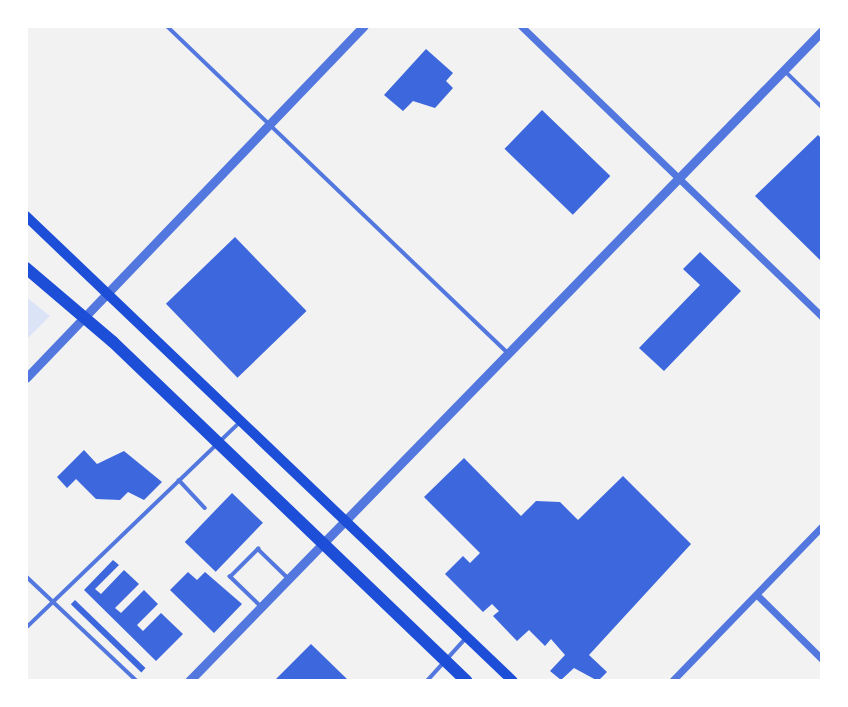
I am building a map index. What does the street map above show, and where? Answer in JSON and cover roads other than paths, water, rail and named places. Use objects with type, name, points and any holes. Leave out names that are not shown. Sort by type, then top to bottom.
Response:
[{"type":"highway","points":[[26,268],[113,342],[467,681]]},
{"type":"main road","points":[[26,216],[513,681]]},
{"type":"street","points":[[26,379],[364,26]]},
{"type":"street","points":[[521,26],[822,317]]},
{"type":"street","points":[[188,681],[822,30]]},
{"type":"street","points":[[672,681],[822,526]]},
{"type":"street","points":[[757,595],[822,659]]},
{"type":"lane","points":[[167,26],[508,353]]},
{"type":"lane","points":[[784,70],[822,107]]},
{"type":"lane","points":[[26,628],[240,422]]},
{"type":"lane","points":[[179,480],[205,508]]},
{"type":"lane","points":[[260,606],[230,577],[258,549],[288,578]]},
{"type":"lane","points":[[26,576],[136,681]]},
{"type":"lane","points":[[427,681],[467,637]]}]
